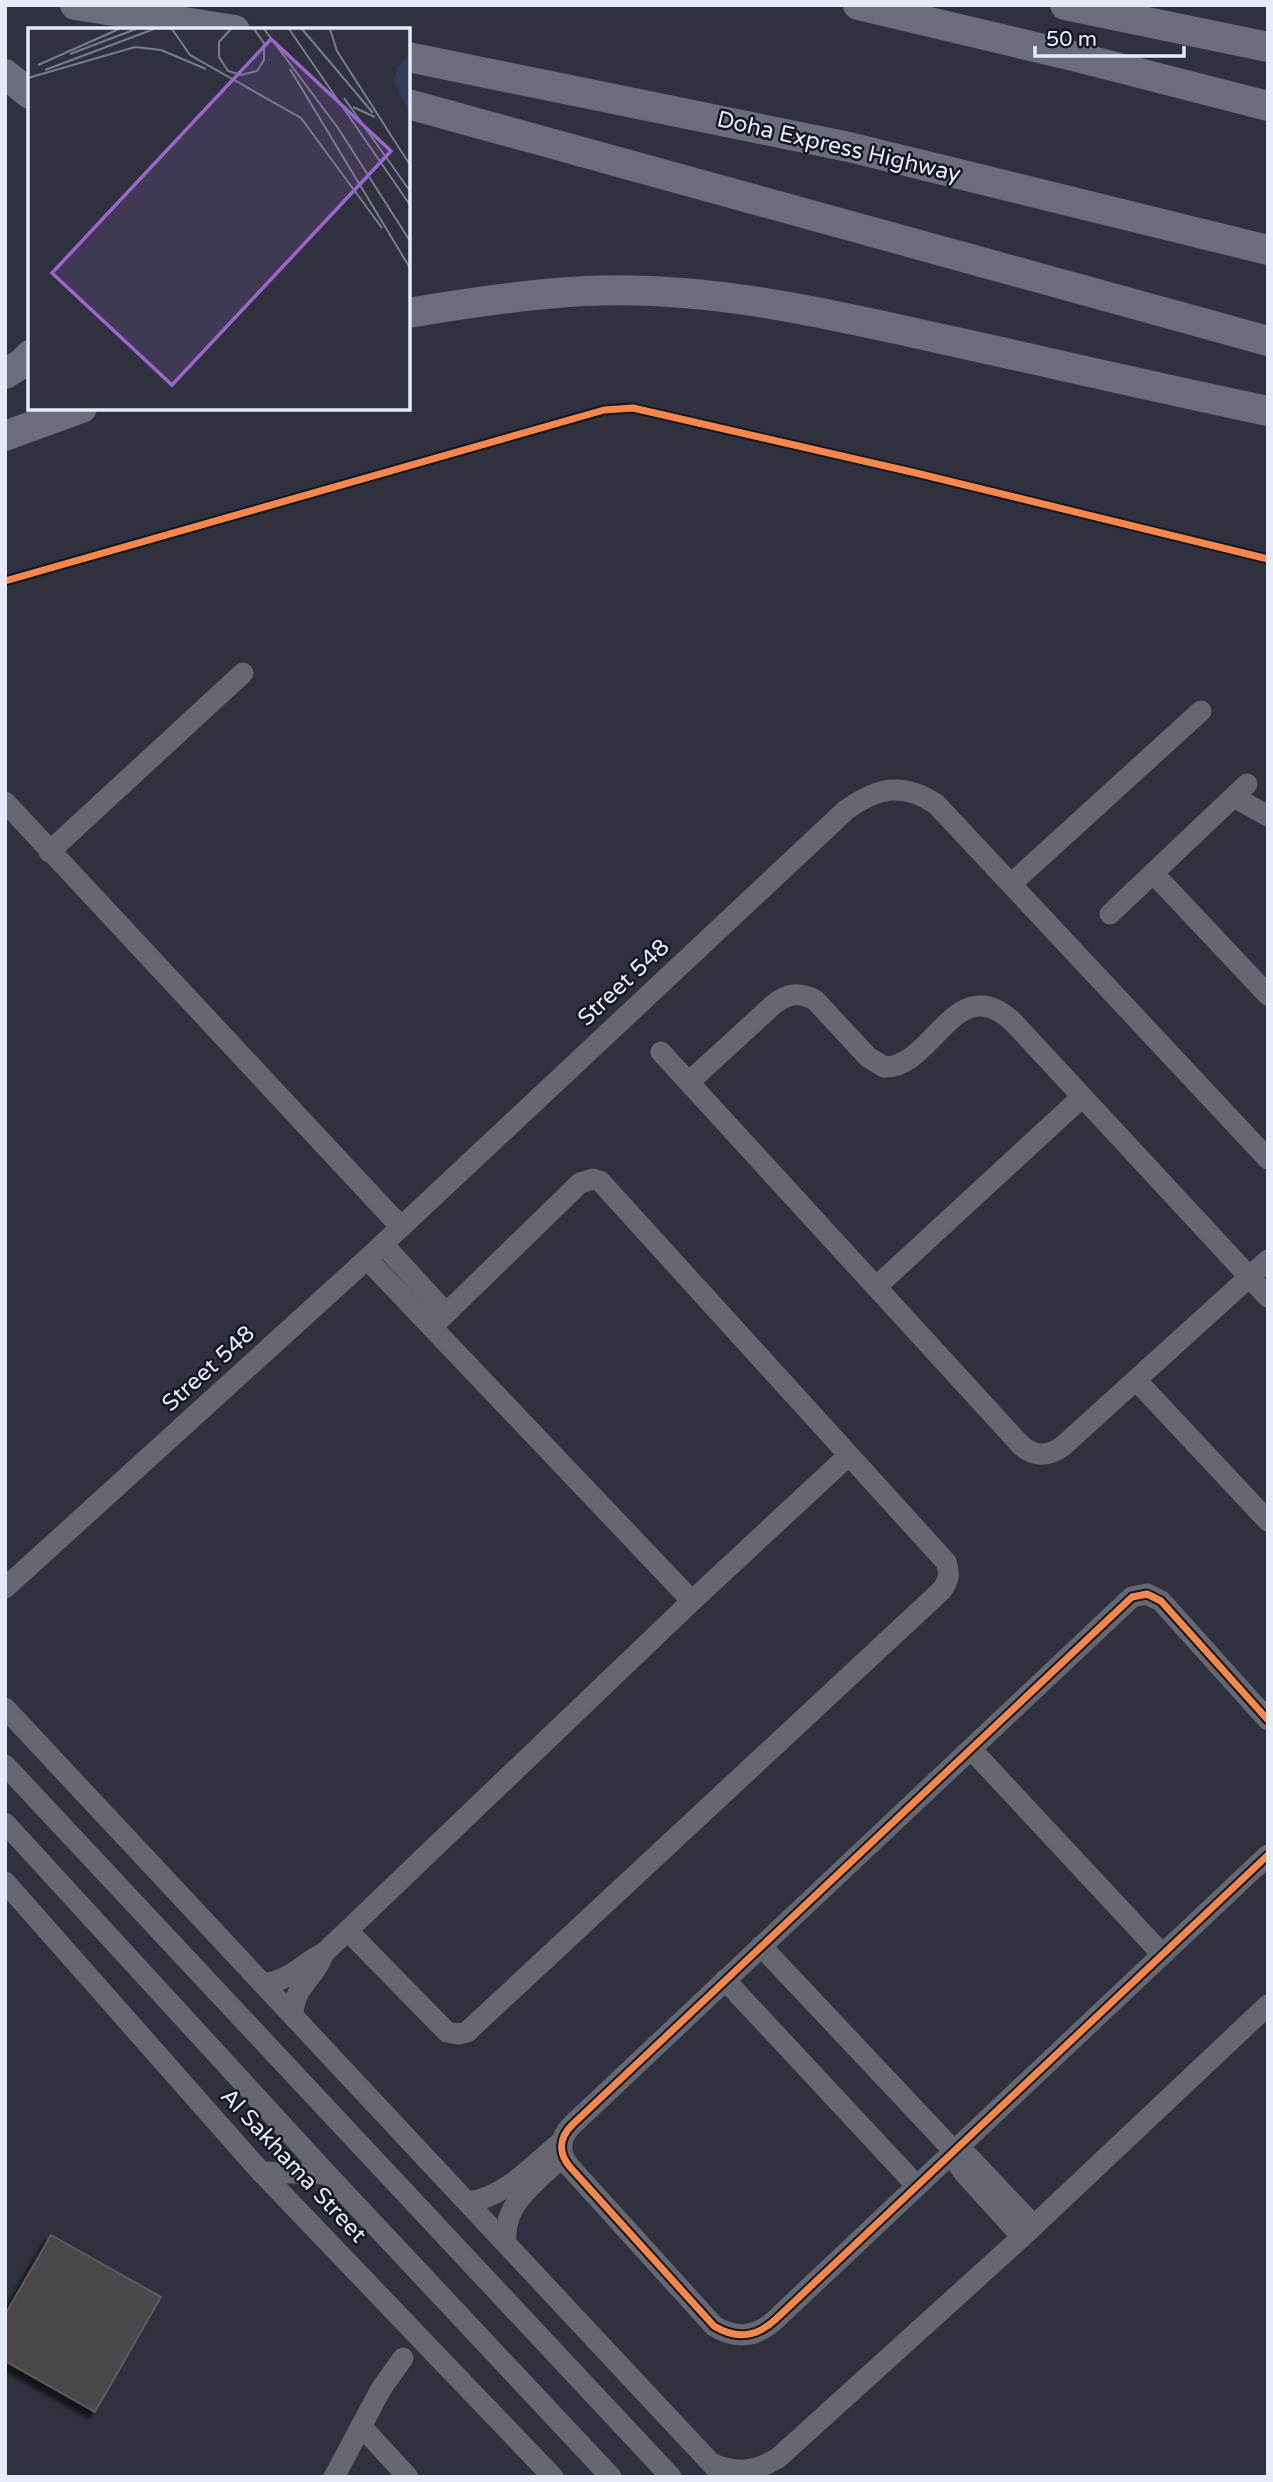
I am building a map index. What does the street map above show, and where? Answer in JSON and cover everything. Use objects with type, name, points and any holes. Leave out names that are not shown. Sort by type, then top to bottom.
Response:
[{"type":"highway","points":[[858,5],[1268,106]]},
{"type":"highway","points":[[1065,5],[1268,47]]},
{"type":"highway","points":[[86,7],[156,28]]},
{"type":"highway","points":[[86,7],[222,28]]},
{"type":"highway","name":"Doha Express Highway","points":[[410,57],[849,147],[1268,250]]},
{"type":"highway","points":[[5,74],[28,92]]},
{"type":"highway","points":[[410,105],[1268,341]]},
{"type":"highway","points":[[410,313],[488,299],[588,290],[674,293],[772,303],[1268,411]]},
{"type":"highway","points":[[5,374],[28,357]]},
{"type":"highway","points":[[5,418],[38,410]]},
{"type":"highway","points":[[5,436],[76,410]]},
{"type":"street","points":[[50,852],[243,674]]},
{"type":"street","points":[[1011,884],[1201,711]]},
{"type":"street","name":"Street 548","points":[[5,1588],[367,1259],[846,810],[862,798],[890,790],[919,793],[936,804],[1268,1159]]},
{"type":"street","points":[[1110,914],[1241,791],[1268,816]]},
{"type":"street","points":[[5,802],[401,1227]]},
{"type":"street","points":[[1154,874],[1268,995]]},
{"type":"street","points":[[689,1082],[773,1005],[793,994],[805,995],[815,1000],[868,1057],[884,1067],[902,1065],[959,1012],[983,1006],[995,1009],[1014,1023],[1268,1297]]},
{"type":"street","points":[[661,1052],[1025,1449],[1034,1454],[1055,1452],[1063,1446],[1268,1260]]},
{"type":"street","points":[[876,1287],[1082,1097]]},
{"type":"street","points":[[348,1931],[447,2032],[458,2035],[467,2032],[948,1582],[946,1562],[600,1181],[593,1179],[580,1183],[439,1320]]},
{"type":"street","points":[[383,1244],[439,1320],[692,1601]]},
{"type":"street","points":[[367,1259],[439,1320]]},
{"type":"street","points":[[1136,1380],[1268,1521]]},
{"type":"street","points":[[265,1983],[287,1977],[324,1953],[692,1601],[848,1456]]},
{"type":"street","points":[[506,2244],[505,2231],[513,2206],[562,2149],[565,2132],[1126,1602],[1140,1595],[1161,1601],[1268,1720]]},
{"type":"street","points":[[5,1708],[265,1983],[717,2470],[738,2472],[766,2466],[778,2458],[1028,2231],[1268,2005]]},
{"type":"street","points":[[971,1749],[1162,1954]]},
{"type":"street","points":[[5,1765],[671,2477]]},
{"type":"street","points":[[5,1823],[327,2174],[611,2477]]},
{"type":"street","points":[[562,2149],[570,2167],[714,2326],[735,2335],[746,2335],[768,2327],[1268,1855]]},
{"type":"street","name":"Al Sakhama Street","points":[[10,1891],[261,2172],[553,2477]]},
{"type":"street","points":[[761,1946],[954,2151],[964,2173],[1028,2231]]},
{"type":"street","points":[[292,2014],[299,1989],[316,1969],[324,1953]]},
{"type":"street","points":[[725,1980],[916,2186]]},
{"type":"street","points":[[468,2202],[491,2197],[562,2149]]},
{"type":"street","points":[[261,2172],[327,2174]]},
{"type":"street","points":[[334,2477],[381,2389],[402,2358]]},
{"type":"street","points":[[361,2426],[408,2477]]},
{"type":"street","points":[[767,2477],[778,2458]]},
{"type":"building","points":[[51,2235],[161,2297],[95,2412],[5,2361],[5,2315]]},
{"type":"cycle path","points":[[5,581],[604,410],[633,408],[916,473],[1268,559]]},
{"type":"cycle path","points":[[1268,1720],[1161,1601],[1147,1594],[1132,1597],[572,2125],[562,2140],[563,2156],[714,2326],[739,2335],[762,2330],[1268,1855]]}]
